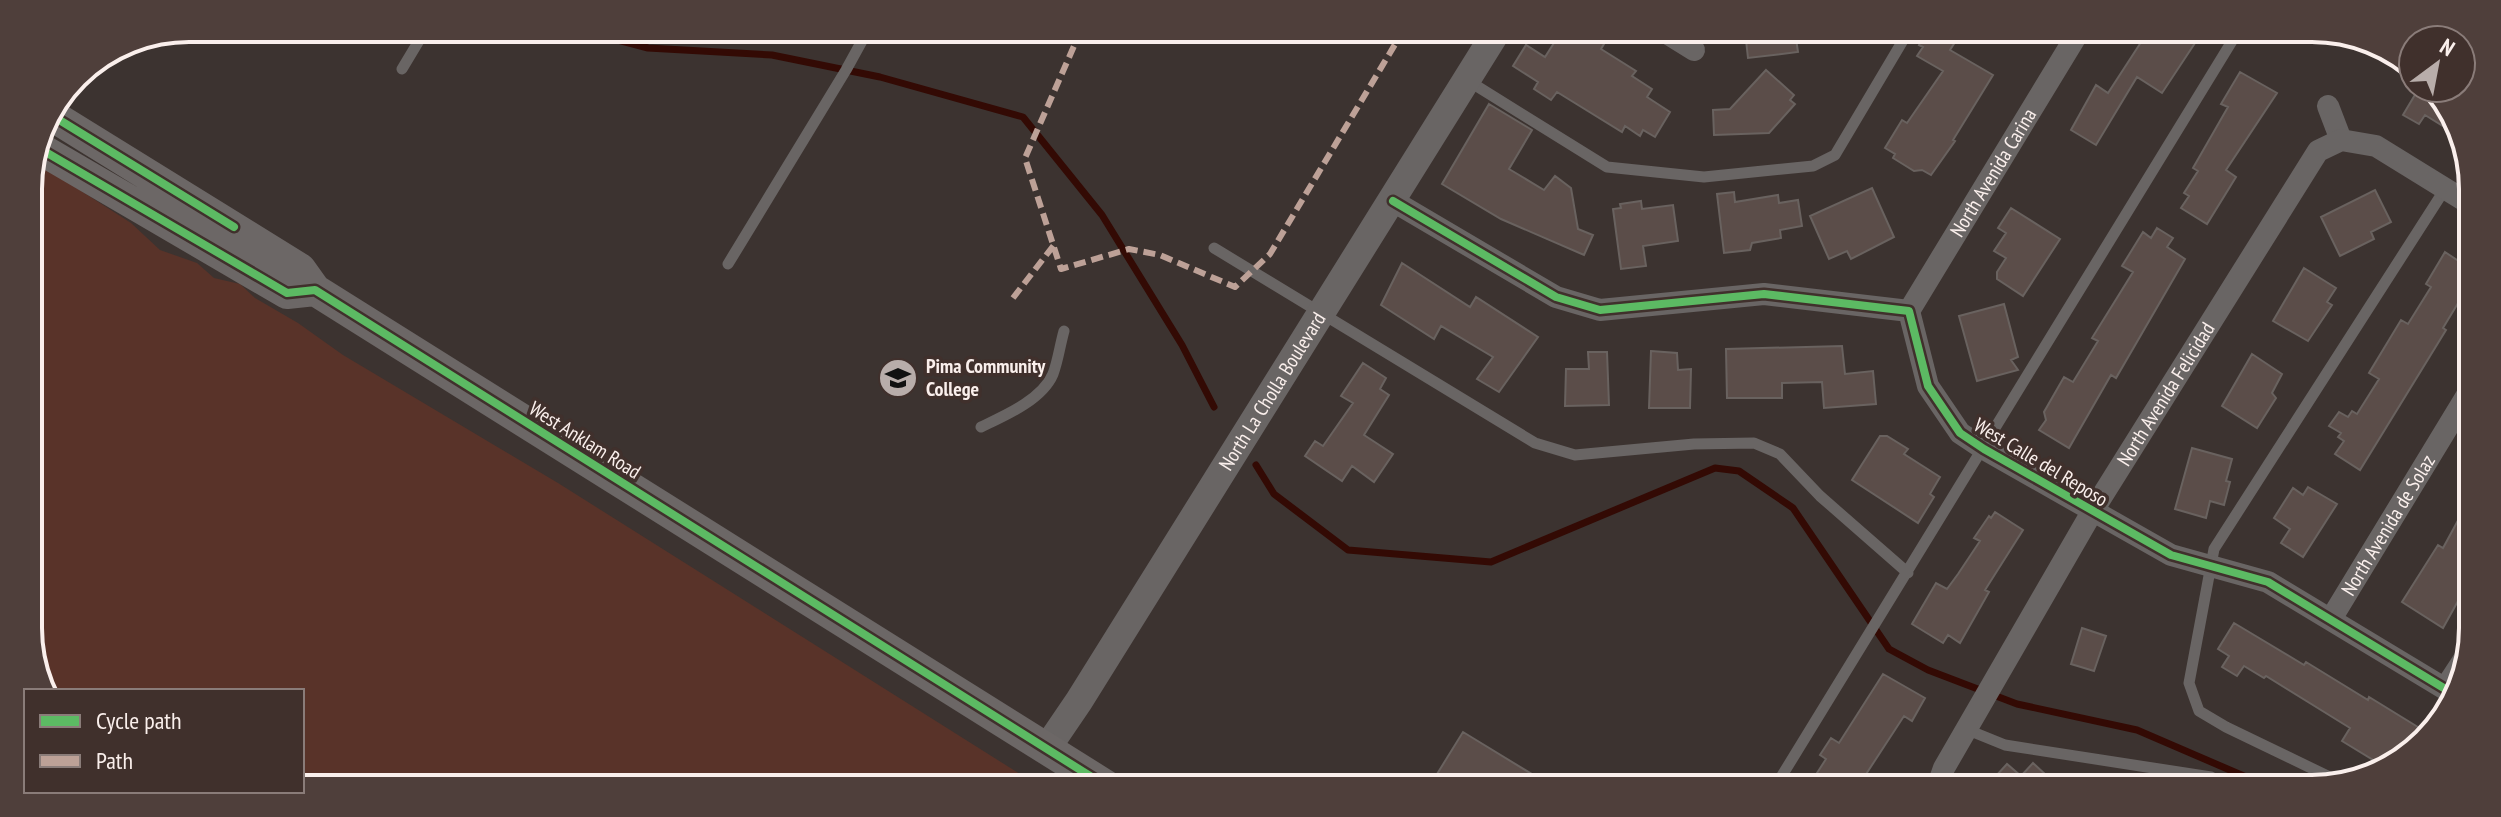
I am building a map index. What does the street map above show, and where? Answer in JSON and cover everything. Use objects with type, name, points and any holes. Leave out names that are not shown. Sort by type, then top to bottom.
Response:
[{"type":"main road","name":"West Anklam Road","points":[[59,120],[300,269],[315,290],[1089,775]]},
{"type":"main road","name":"West Anklam Road","points":[[47,150],[287,293],[315,290]]},
{"type":"street","name":"North La Cholla Boulevard","points":[[1047,748],[1490,42]]},
{"type":"street","points":[[1681,42],[1694,50]]},
{"type":"street","name":"North Avenida Carina","points":[[1909,311],[2073,42]]},
{"type":"street","points":[[2328,106],[2341,140],[2376,146],[2459,197]]},
{"type":"street","name":"North Avenida Felicidad","points":[[1942,775],[2092,512],[2313,158],[2327,145],[2341,140]]},
{"type":"street","points":[[1393,201],[1556,297],[1600,310],[1764,294],[1909,311]]},
{"type":"street","name":"West Calle del Reposo","points":[[1909,311],[1928,386],[1960,433],[2171,555],[2268,582],[2446,690]]},
{"type":"street","name":"North Avenida de Solaz","points":[[2331,619],[2459,408]]},
{"type":"lane","points":[[402,69],[418,42]]},
{"type":"lane","points":[[728,264],[861,42]]},
{"type":"lane","points":[[1467,80],[1607,167],[1704,177],[1813,166],[1835,155],[1902,42]]},
{"type":"lane","points":[[1782,775],[2232,42]]},
{"type":"lane","points":[[2325,775],[2199,711],[2189,683],[2214,549],[2445,189]]},
{"type":"lane","points":[[1214,248],[1535,443],[1575,455],[1694,444],[1754,443],[1780,454],[1820,496],[1908,573]]},
{"type":"lane","points":[[981,427],[1036,395],[1052,377],[1064,331]]},
{"type":"lane","points":[[1968,730],[2005,745],[2198,775]]},
{"type":"shaded area","points":[[44,167],[131,223],[160,250],[197,263],[214,278],[240,284],[255,298],[343,355],[558,483],[1022,775],[304,775],[304,689],[55,689],[42,638]]},
{"type":"building","points":[[1555,42],[1605,42],[1601,49],[1636,71],[1632,76],[1652,89],[1647,97],[1670,112],[1655,137],[1643,130],[1640,136],[1625,126],[1622,132],[1557,92],[1551,100],[1534,89],[1538,82],[1513,66],[1526,45],[1545,57]]},
{"type":"building","points":[[1746,42],[1796,42],[1798,52],[1748,58]]},
{"type":"building","points":[[1921,42],[1955,42],[1950,50],[1993,75],[1955,141],[1931,175],[1922,170],[1914,171],[1893,158],[1895,154],[1885,148],[1902,120],[1907,123],[1943,71],[1917,56],[1923,47],[1919,45]]},
{"type":"building","points":[[2141,42],[2196,42],[2162,93],[2137,77],[2096,145],[2071,130],[2096,85],[2108,93]]},
{"type":"building","points":[[1766,70],[1794,95],[1790,100],[1795,104],[1769,133],[1714,135],[1713,110],[1730,109]]},
{"type":"building","points":[[2240,72],[2277,93],[2226,170],[2236,177],[2207,224],[2181,208],[2189,196],[2184,193],[2198,171],[2193,168],[2228,107],[2221,104]]},
{"type":"building","points":[[1489,104],[1532,130],[1509,169],[1544,190],[1555,176],[1571,188],[1578,229],[1593,235],[1584,255],[1501,219],[1442,184]]},
{"type":"building","points":[[2410,104],[2432,104],[2446,128],[2425,115],[2419,124],[2403,115]]},
{"type":"building","points":[[1872,188],[1894,237],[1851,259],[1847,251],[1829,259],[1810,216]]},
{"type":"building","points":[[2375,190],[2391,222],[2371,232],[2374,239],[2340,256],[2321,217]]},
{"type":"building","points":[[1734,192],[1735,202],[1778,195],[1779,203],[1798,200],[1802,226],[1780,230],[1781,238],[1752,243],[1750,250],[1724,253],[1717,194]]},
{"type":"building","points":[[1641,201],[1642,209],[1673,205],[1678,241],[1643,246],[1646,266],[1621,269],[1613,209],[1621,208],[1620,204]]},
{"type":"building","points":[[2011,208],[2060,239],[2023,296],[1997,279],[1997,272],[2006,258],[1994,251],[2006,233],[1998,228]]},
{"type":"building","points":[[2157,228],[2173,238],[2167,247],[2185,259],[2116,378],[2111,375],[2069,448],[2039,430],[2046,420],[2044,412],[2064,377],[2073,382],[2098,341],[2092,338],[2133,272],[2122,266],[2143,232],[2151,238]]},
{"type":"building","points":[[2445,252],[2459,261],[2459,302],[2443,328],[2446,330],[2360,470],[2335,454],[2344,441],[2338,437],[2341,433],[2329,426],[2339,412],[2348,417],[2352,411],[2357,414],[2379,379],[2369,373],[2401,320],[2408,324],[2431,287],[2426,284]]},
{"type":"building","points":[[1402,263],[1470,307],[1476,297],[1538,337],[1499,392],[1477,379],[1493,357],[1441,326],[1434,339],[1381,305]]},
{"type":"building","points":[[2304,268],[2336,288],[2327,302],[2332,305],[2308,341],[2273,321]]},
{"type":"building","points":[[2004,304],[2018,357],[2011,360],[2018,370],[1977,381],[1959,316]]},
{"type":"building","points":[[1842,346],[1845,374],[1873,371],[1876,404],[1824,408],[1822,382],[1782,383],[1782,398],[1727,398],[1726,349]]},
{"type":"building","points":[[1651,351],[1677,353],[1678,370],[1691,369],[1690,408],[1649,408]]},
{"type":"building","points":[[1588,352],[1607,352],[1609,405],[1565,406],[1566,369],[1589,369]]},
{"type":"building","points":[[2252,354],[2282,374],[2272,393],[2276,398],[2257,428],[2222,406]]},
{"type":"building","points":[[1363,363],[1386,378],[1380,389],[1389,395],[1364,435],[1393,454],[1374,482],[1352,466],[1342,481],[1305,456],[1315,441],[1323,446],[1353,403],[1341,396]]},
{"type":"building","points":[[1880,436],[1887,436],[1908,449],[1904,454],[1940,477],[1930,494],[1934,497],[1918,523],[1852,480]]},
{"type":"building","points":[[2192,448],[2232,459],[2224,505],[2210,501],[2206,518],[2175,509]]},
{"type":"building","points":[[2308,487],[2337,504],[2303,557],[2281,543],[2290,529],[2274,518],[2293,488],[2303,495]]},
{"type":"building","points":[[1995,512],[2023,530],[1985,590],[1989,592],[1960,643],[1948,635],[1943,643],[1912,624],[1936,583],[1947,589],[1980,541],[1974,538]]},
{"type":"building","points":[[2459,519],[2459,599],[2443,628],[2402,602],[2438,545],[2443,548]]},
{"type":"building","points":[[2234,623],[2420,728],[2402,745],[2375,761],[2342,741],[2350,728],[2266,676],[2264,678],[2244,666],[2237,676],[2222,667],[2229,656],[2218,649]]},
{"type":"building","points":[[2082,628],[2106,636],[2094,671],[2071,664]]},
{"type":"building","points":[[1883,674],[1925,698],[1912,721],[1904,716],[1865,775],[1816,775],[1826,759],[1820,755],[1831,738],[1839,743]]},
{"type":"building","points":[[1463,732],[1533,775],[1436,775]]},
{"type":"building","points":[[2033,763],[2046,775],[2022,775]]},
{"type":"building","points":[[2007,764],[2020,775],[1997,775]]},
{"type":"waterway","points":[[625,42],[648,48],[772,55],[880,77],[1023,117],[1102,215],[1182,345],[1214,407]]},
{"type":"waterway","points":[[1256,465],[1274,494],[1348,550],[1491,562],[1715,468],[1739,471],[1793,508],[1889,649],[1928,670],[2017,704],[2137,730],[2241,775]]},
{"type":"marked path","points":[[1076,42],[1025,158],[1061,269],[1129,249],[1160,255],[1235,287],[1270,254],[1396,42]]},
{"type":"marked path","points":[[1013,298],[1054,245]]},
{"type":"cycle path","points":[[59,120],[234,227]]},
{"type":"cycle path","points":[[47,153],[287,293],[315,290],[1088,775]]},
{"type":"cycle path","points":[[1393,201],[1556,297],[1600,310],[1764,294],[1909,311],[1928,386],[1960,433],[2171,555],[2268,582],[2446,689]]},
{"type":"place","name":"Pima Community College","points":[[898,378]]}]
